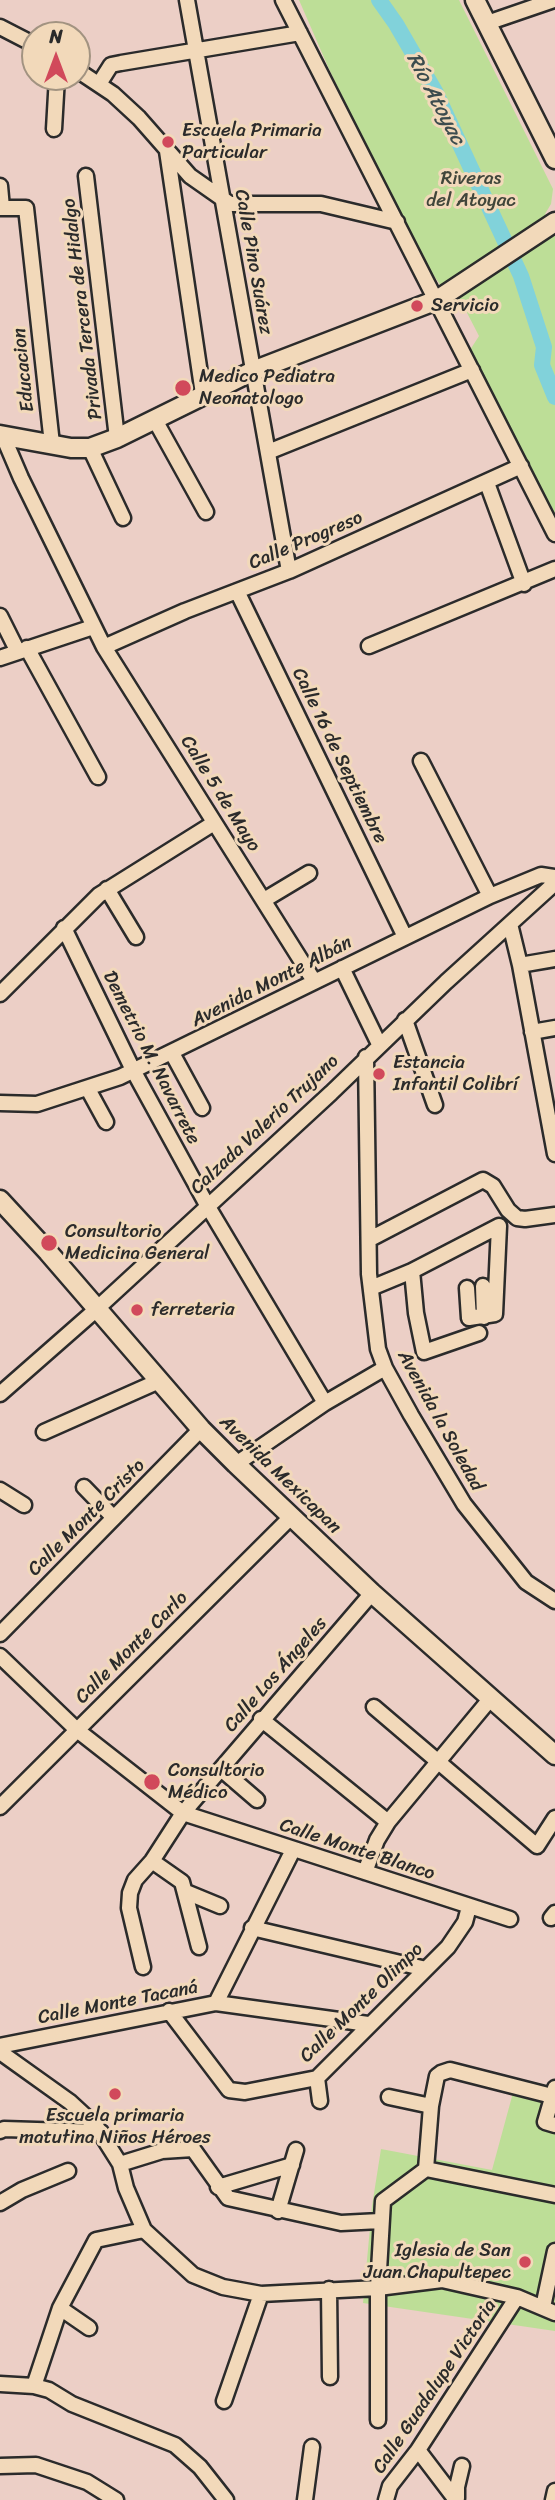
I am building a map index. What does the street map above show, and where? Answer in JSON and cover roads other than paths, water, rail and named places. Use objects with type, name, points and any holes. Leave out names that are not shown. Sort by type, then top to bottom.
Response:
[{"type":"main road","points":[[475,0],[555,159]]},
{"type":"main road","points":[[1,435],[90,448],[117,438],[253,371],[442,297],[552,224]]},
{"type":"main road","name":"Avenida Mexicapan","points":[[0,1200],[201,1429],[372,1593],[555,1755]]},
{"type":"street","name":"Calle Pino Suárez","points":[[187,0],[289,571]]},
{"type":"street","points":[[283,0],[397,222],[442,297],[472,370],[555,534]]},
{"type":"street","points":[[487,23],[554,0]]},
{"type":"street","points":[[0,27],[21,38]]},
{"type":"street","points":[[99,84],[111,65],[300,33]]},
{"type":"street","points":[[91,79],[139,118],[190,176],[230,204],[321,204],[397,222]]},
{"type":"street","points":[[54,129],[56,91]]},
{"type":"street","points":[[167,150],[202,394]]},
{"type":"street","name":"Privada Tercera de Hidalgo","points":[[86,176],[117,438]]},
{"type":"street","points":[[0,186],[1,208]]},
{"type":"street","name":"Educacion","points":[[1,208],[26,208],[52,444]]},
{"type":"street","points":[[268,452],[472,370]]},
{"type":"street","points":[[155,420],[206,512]]},
{"type":"street","name":"Calle 5 de Mayo","points":[[1,435],[104,647],[314,981]]},
{"type":"street","points":[[90,448],[123,518]]},
{"type":"street","name":"Calle Progreso","points":[[104,647],[185,611],[289,571],[521,466]]},
{"type":"street","points":[[487,483],[524,584]]},
{"type":"street","points":[[369,646],[555,569]]},
{"type":"street","name":"Calle 16 de Septiembre","points":[[237,591],[405,937]]},
{"type":"street","points":[[0,616],[99,777]]},
{"type":"street","points":[[0,658],[93,627]]},
{"type":"street","points":[[421,761],[490,896]]},
{"type":"street","points":[[0,993],[107,889],[214,823]]},
{"type":"street","points":[[264,900],[309,873]]},
{"type":"street","name":"Avenida Monte Albán","points":[[0,1103],[37,1104],[88,1089],[172,1054],[314,981],[490,896],[541,876],[555,877]]},
{"type":"street","name":"Calzada Valerio Trujano","points":[[0,1394],[331,1093],[366,1056],[555,883]]},
{"type":"street","points":[[107,889],[136,937]]},
{"type":"street","points":[[510,924],[532,1032],[550,1098],[555,1154]]},
{"type":"street","name":"Demetrio M. Navarrete","points":[[64,928],[133,1070],[207,1205],[325,1403]]},
{"type":"street","points":[[520,965],[555,959]]},
{"type":"street","points":[[342,968],[379,1044]]},
{"type":"street","points":[[405,1020],[435,1105]]},
{"type":"street","points":[[532,1032],[555,1028]]},
{"type":"street","points":[[172,1054],[202,1108]]},
{"type":"street","name":"Avenida la Soledad","points":[[366,1056],[370,1288],[378,1349],[385,1368],[464,1504],[526,1582],[555,1601]]},
{"type":"street","points":[[88,1089],[106,1122]]},
{"type":"street","points":[[370,1239],[483,1180],[493,1186],[508,1210],[517,1218],[555,1215]]},
{"type":"street","points":[[370,1288],[412,1271],[499,1226],[497,1308],[495,1314],[476,1317]]},
{"type":"street","points":[[412,1271],[416,1313],[424,1352],[480,1333]]},
{"type":"street","points":[[476,1317],[483,1286]]},
{"type":"street","points":[[467,1287],[476,1317]]},
{"type":"street","points":[[236,1464],[325,1403],[385,1368]]},
{"type":"street","points":[[44,1432],[159,1381]]},
{"type":"street","name":"Calle Monte Cristo","points":[[0,1633],[201,1429]]},
{"type":"street","points":[[84,1487],[114,1518]]},
{"type":"street","points":[[0,1490],[24,1505]]},
{"type":"street","name":"Calle Monte Carlo","points":[[0,1807],[292,1516]]},
{"type":"street","name":"Calle Los Ángeles","points":[[143,1967],[129,1908],[130,1893],[135,1880],[152,1861],[183,1813],[372,1593]]},
{"type":"street","name":"Calle Monte Blanco","points":[[0,1656],[77,1730],[183,1813],[510,1919]]},
{"type":"street","points":[[365,1872],[377,1840],[388,1822],[491,1698]]},
{"type":"street","points":[[374,1707],[537,1846],[555,1818]]},
{"type":"street","points":[[261,1719],[388,1822]]},
{"type":"street","points":[[221,1769],[257,1800]]},
{"type":"street","points":[[216,2003],[293,1850]]},
{"type":"street","points":[[152,1861],[182,1882],[199,1947]]},
{"type":"street","points":[[186,1892],[220,1906]]},
{"type":"street","name":"Calle Monte Olimpo","points":[[169,2011],[229,2090],[245,2092],[317,2078],[368,2024],[448,1947],[465,1922],[468,1907]]},
{"type":"street","points":[[252,1928],[426,1969]]},
{"type":"street","name":"Calle Monte Tacaná","points":[[0,2046],[216,2003],[368,2024]]},
{"type":"street","points":[[0,2052],[70,2102],[101,2132],[120,2164],[126,2188],[144,2230],[193,2275],[223,2287],[261,2294],[298,2293],[378,2288],[442,2280],[517,2297],[549,2310],[555,2251]]},
{"type":"street","points":[[426,2169],[431,2106],[437,2076],[450,2070],[554,2092],[550,2124]]},
{"type":"street","points":[[317,2078],[320,2101]]},
{"type":"street","points":[[389,2097],[431,2106]]},
{"type":"street","points":[[0,2131],[101,2132]]},
{"type":"street","points":[[120,2164],[162,2151],[193,2149],[228,2198],[341,2223],[380,2221]]},
{"type":"street","points":[[218,2187],[294,2158],[278,2211]]},
{"type":"street","points":[[378,2420],[378,2288],[383,2201],[426,2169],[555,2195]]},
{"type":"street","points":[[0,2203],[68,2171]]},
{"type":"street","points":[[34,2386],[60,2308],[96,2240],[144,2230]]},
{"type":"street","points":[[329,2289],[330,2377]]},
{"type":"street","points":[[224,2401],[261,2294]]},
{"type":"street","name":"Calle Guadalupe Victoria","points":[[373,2500],[388,2493],[517,2297]]},
{"type":"street","points":[[60,2308],[89,2328]]},
{"type":"street","points":[[0,2384],[34,2386],[49,2390],[72,2404],[176,2445],[200,2467],[226,2500]]},
{"type":"street","points":[[305,2500],[312,2447]]},
{"type":"street","points":[[418,2450],[457,2499]]},
{"type":"street","points":[[0,2466],[36,2465],[87,2482],[116,2500]]},
{"type":"street","points":[[457,2499],[462,2466]]},
{"type":"street","points":[[553,2500],[555,2491]]},
{"type":"waterway","name":"Río Atoyac","points":[[379,0],[436,93],[521,276],[544,347],[542,365],[555,397]]},
{"type":"place","name":"Escuela Primaria Particular","points":[[168,142]]},
{"type":"place","name":"Servicio","points":[[417,306]]},
{"type":"place","name":"Medico Pediatra Neonatologo","points":[[183,388]]},
{"type":"place","name":"Estancia Infantil Colibrí","points":[[379,1074]]},
{"type":"place","name":"Consultorio Medicina General","points":[[49,1243]]},
{"type":"place","name":"ferreteria","points":[[137,1310]]},
{"type":"place","name":"Consultorio Médico","points":[[152,1782]]},
{"type":"place","name":"Escuela primaria matutina Niños Héroes","points":[[115,2094]]},
{"type":"place","name":"Iglesia de San Juan Chapultepec","points":[[525,2262]]},
{"type":"park label","name":"Riveras del Atoyac","points":[[471,190]]}]
